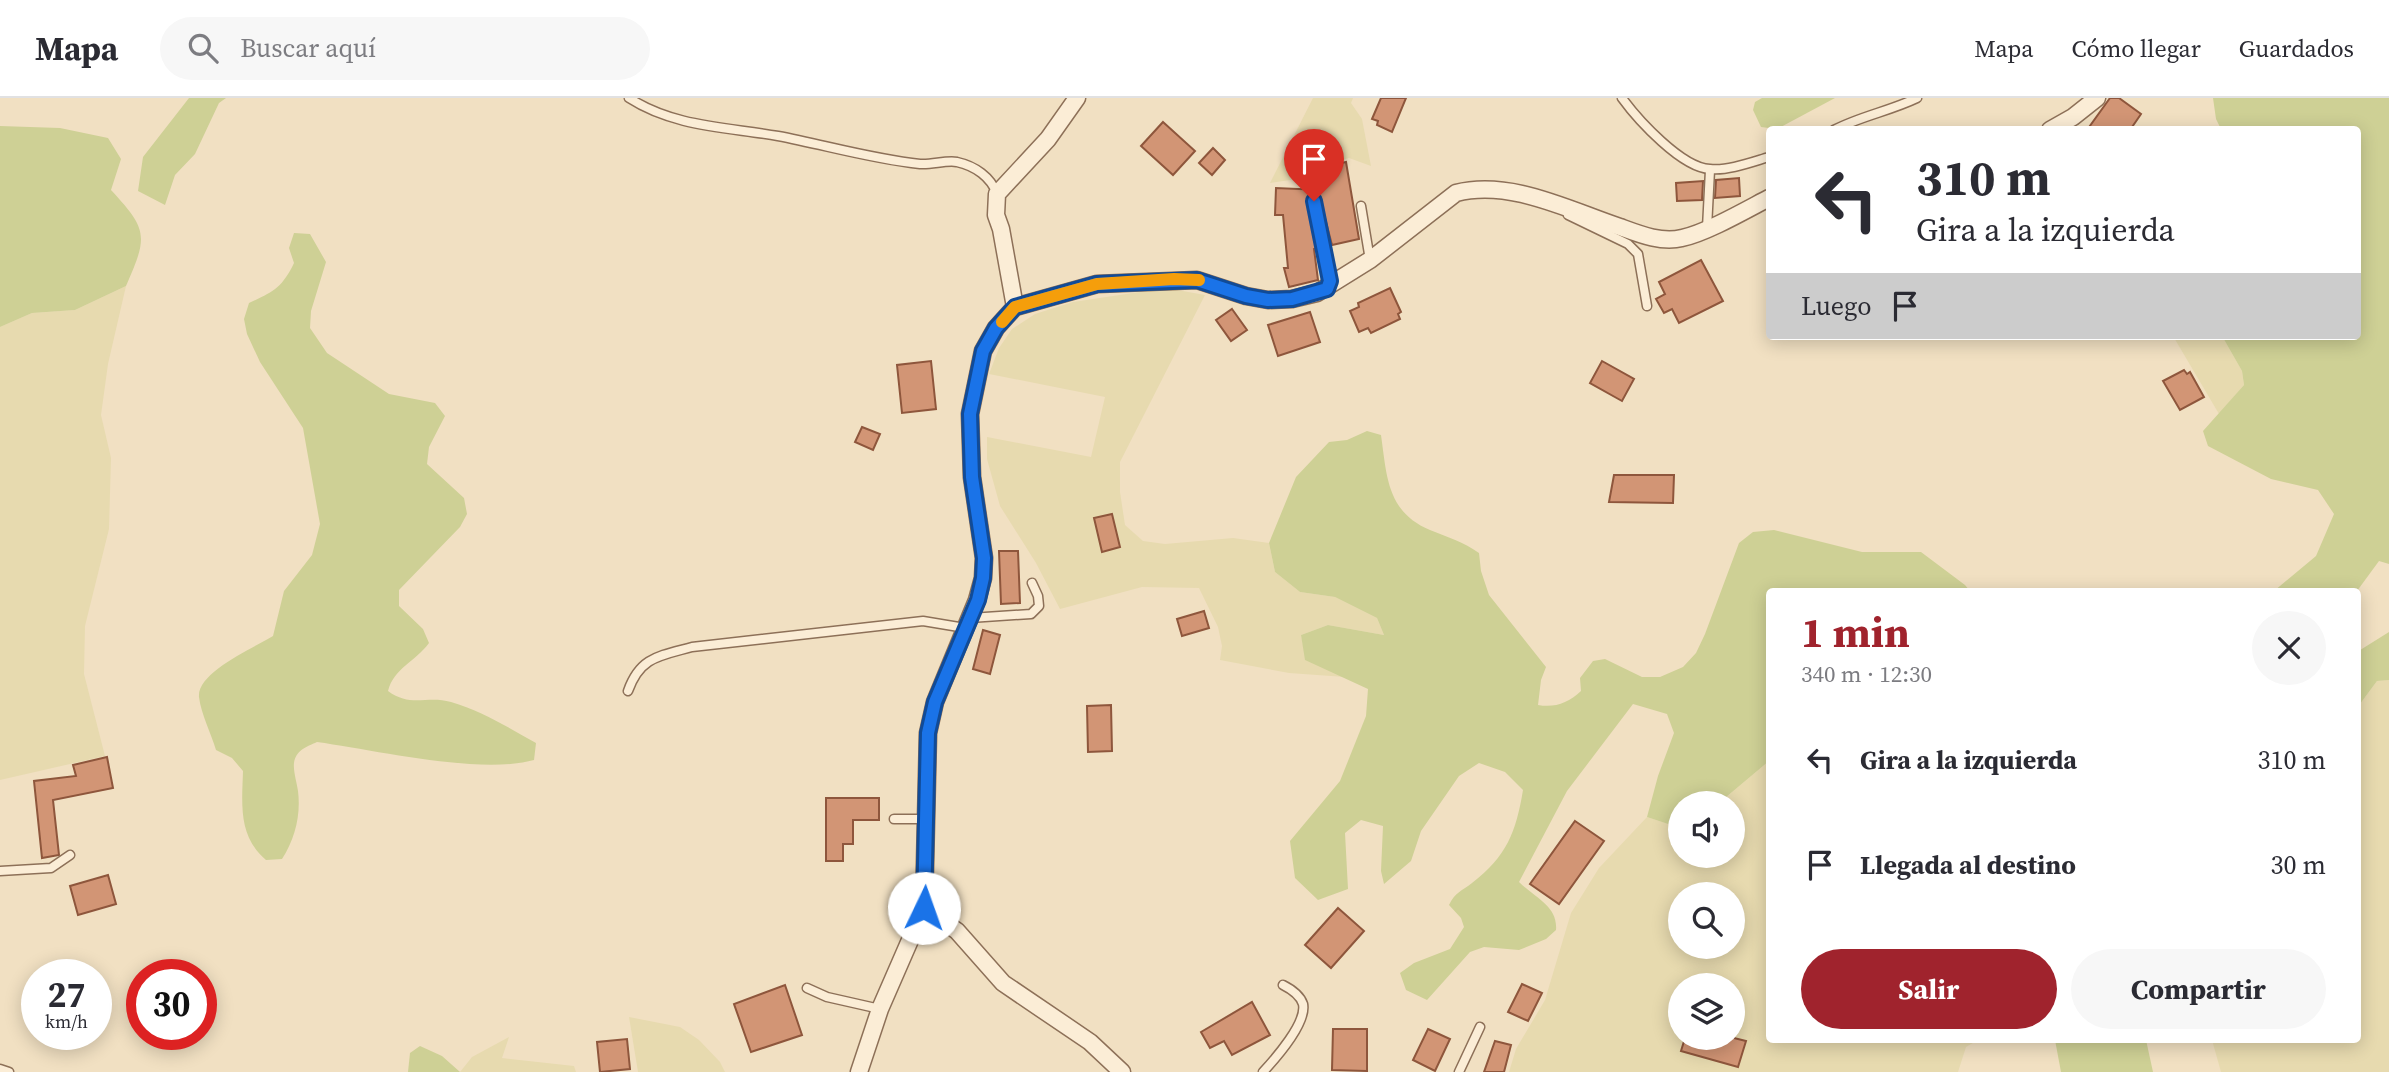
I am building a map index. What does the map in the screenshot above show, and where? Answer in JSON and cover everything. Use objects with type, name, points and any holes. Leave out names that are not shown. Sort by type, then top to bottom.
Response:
[{"type":"street","points":[[1015,307],[996,215],[997,194],[1048,139],[1077,98]]},
{"type":"street","points":[[2057,126],[2097,98]]},
{"type":"street","points":[[859,1072],[880,1009],[924,908],[928,733],[935,702],[983,578],[984,558],[972,477],[970,414],[983,351],[996,328],[1015,307],[1097,284],[1174,279],[1197,280],[1246,296],[1268,300],[1292,299],[1327,289],[1370,260],[1456,193],[1487,187],[1547,203],[1651,238],[1681,239],[1766,199]]},
{"type":"street","points":[[924,908],[957,931],[1003,983],[1090,1042],[1122,1072]]},
{"type":"lane","points":[[629,98],[644,108],[682,122],[764,134],[922,164],[956,162],[980,172],[993,183],[997,194]]},
{"type":"lane","points":[[1622,98],[1652,133],[1691,163],[1710,170],[1766,158]]},
{"type":"lane","points":[[1842,126],[1894,109],[1917,98]]},
{"type":"lane","points":[[1707,228],[1710,170]]},
{"type":"lane","points":[[1314,201],[1330,281],[1327,289]]},
{"type":"lane","points":[[1547,203],[1628,244],[1638,254],[1647,306]]},
{"type":"lane","points":[[1361,206],[1370,260]]},
{"type":"lane","points":[[628,691],[634,673],[640,666],[658,656],[692,647],[923,621],[967,623],[1031,614],[1039,606],[1032,583]]},
{"type":"lane","points":[[894,819],[926,819]]},
{"type":"lane","points":[[0,870],[51,868],[70,855]]},
{"type":"lane","points":[[1263,1072],[1279,1054],[1302,1015],[1303,1004],[1295,991],[1283,985]]},
{"type":"lane","points":[[807,988],[827,997],[880,1009]]},
{"type":"lane","points":[[1459,1072],[1480,1027]]},
{"type":"lane","points":[[0,1069],[9,1072]]},
{"type":"shaded area","points":[[1313,98],[1353,98],[1351,103],[1362,119],[1371,166],[1349,158],[1318,167],[1317,176],[1270,183]]},
{"type":"shaded area","points":[[126,286],[108,364],[101,415],[111,458],[109,529],[85,626],[84,674],[105,756],[0,780],[0,327],[32,313],[75,310]]},
{"type":"shaded area","points":[[1166,288],[1205,295],[1120,462],[1120,492],[1125,525],[1143,541],[1165,544],[1233,538],[1269,543],[1275,572],[1300,592],[1335,597],[1377,618],[1384,635],[1328,625],[1301,635],[1306,660],[1345,677],[1289,673],[1220,660],[1222,646],[1218,627],[1199,588],[1142,587],[1060,609],[1036,563],[1000,506],[987,459],[987,437],[1091,457],[1105,397],[989,374],[999,348],[1012,329],[1035,314],[1073,302]]},
{"type":"shaded area","points":[[2175,340],[2224,340],[2242,371],[2244,385],[2219,414]]},
{"type":"shaded area","points":[[2389,680],[2389,1072],[2221,1072],[2213,1043],[2361,1043],[2361,703],[2377,681]]},
{"type":"shaded area","points":[[1766,764],[1766,1043],[1973,1043],[1966,1047],[1958,1072],[1509,1072],[1516,1049],[1545,1000],[1571,913],[1599,868],[1647,817],[1668,824],[1668,868],[1745,868],[1745,791],[1733,791]]},
{"type":"shaded area","points":[[629,1017],[680,1027],[699,1040],[720,1062],[725,1072],[638,1072]]},
{"type":"shaded area","points":[[509,1037],[502,1058],[574,1066],[576,1072],[460,1072],[472,1057]]},
{"type":"green space","points":[[189,98],[226,98],[219,103],[195,154],[175,175],[165,205],[138,191],[143,157]]},
{"type":"green space","points":[[1762,98],[1835,98],[1783,126],[1766,128],[1761,127],[1753,110],[1755,102]]},
{"type":"green space","points":[[2213,98],[2389,98],[2389,564],[2379,561],[2359,588],[2278,588],[2316,556],[2334,514],[2318,490],[2271,479],[2208,446],[2203,431],[2244,385],[2242,371],[2224,340],[2361,340],[2361,126],[2220,126]]},
{"type":"green space","points":[[0,126],[60,128],[108,138],[121,159],[111,190],[132,215],[141,234],[138,256],[126,286],[75,310],[32,313],[0,327]]},
{"type":"green space","points":[[294,233],[310,234],[326,262],[311,311],[310,328],[327,353],[389,394],[435,403],[445,416],[429,447],[427,464],[464,498],[467,514],[460,527],[399,590],[399,606],[423,629],[429,643],[395,676],[388,691],[404,699],[442,700],[474,710],[536,743],[534,760],[485,765],[427,760],[317,742],[302,750],[295,759],[299,809],[290,843],[282,859],[266,860],[250,841],[246,830],[242,808],[243,771],[232,758],[216,750],[199,697],[207,679],[217,670],[273,636],[284,591],[312,555],[320,524],[303,428],[260,362],[247,334],[244,319],[249,303],[276,288],[290,271],[294,263],[289,248]]},
{"type":"green space","points":[[1367,431],[1381,435],[1392,492],[1405,513],[1430,530],[1479,553],[1481,571],[1489,595],[1546,667],[1541,680],[1538,705],[1556,705],[1581,691],[1580,678],[1593,661],[1605,659],[1642,677],[1660,677],[1683,667],[1696,653],[1705,634],[1739,543],[1753,532],[1774,530],[1862,552],[1921,552],[1968,588],[1766,588],[1766,764],[1733,791],[1668,791],[1668,824],[1647,817],[1674,733],[1667,714],[1633,704],[1567,791],[1519,882],[1549,908],[1556,922],[1556,930],[1546,939],[1519,950],[1484,947],[1470,952],[1427,1000],[1406,990],[1400,973],[1414,963],[1450,949],[1464,927],[1461,918],[1449,905],[1456,894],[1484,873],[1502,853],[1513,831],[1523,790],[1505,772],[1479,763],[1459,776],[1421,831],[1411,861],[1384,884],[1381,871],[1383,826],[1361,820],[1345,833],[1348,889],[1318,900],[1295,878],[1290,841],[1340,781],[1366,716],[1368,689],[1305,660],[1301,635],[1328,625],[1384,635],[1377,618],[1335,597],[1300,592],[1275,572],[1269,543],[1296,477],[1329,442],[1347,440]]},
{"type":"green space","points":[[2389,632],[2389,680],[2377,681],[2361,703],[2361,650]]},
{"type":"green space","points":[[2056,1043],[2147,1043],[2153,1072],[2061,1072]]},
{"type":"green space","points":[[420,1046],[442,1056],[460,1072],[408,1072],[410,1053]]},
{"type":"building","points":[[1381,98],[1406,98],[1392,132],[1377,125],[1378,121],[1372,119]]},
{"type":"building","points":[[2110,98],[2119,98],[2141,114],[2133,126],[2090,126]]},
{"type":"building","points":[[1163,122],[1195,151],[1173,175],[1141,146]]},
{"type":"building","points":[[1213,148],[1225,160],[1212,175],[1199,163]]},
{"type":"building","points":[[1346,162],[1359,239],[1332,245],[1320,199],[1316,195],[1310,196],[1308,203],[1319,248],[1314,249],[1318,280],[1289,287],[1284,268],[1288,268],[1283,215],[1275,215],[1276,188],[1321,190],[1320,184],[1323,183],[1320,168]]},
{"type":"building","points":[[1739,178],[1740,196],[1715,198],[1716,180]]},
{"type":"building","points":[[1703,181],[1702,200],[1677,201],[1676,183]]},
{"type":"building","points":[[1701,260],[1723,301],[1679,323],[1672,309],[1664,313],[1656,299],[1665,294],[1659,282]]},
{"type":"building","points":[[1390,288],[1401,312],[1398,314],[1400,319],[1371,333],[1368,328],[1359,332],[1350,311],[1359,307],[1358,303]]},
{"type":"building","points":[[1232,309],[1247,330],[1231,341],[1216,320]]},
{"type":"building","points":[[1310,312],[1320,342],[1278,356],[1268,325]]},
{"type":"building","points":[[931,361],[936,409],[902,413],[897,365]]},
{"type":"building","points":[[1602,361],[1634,379],[1622,401],[1590,383]]},
{"type":"building","points":[[2184,370],[2187,374],[2190,372],[2204,397],[2180,410],[2163,381]]},
{"type":"building","points":[[862,427],[880,434],[873,450],[855,442]]},
{"type":"building","points":[[1614,475],[1674,475],[1673,503],[1609,502]]},
{"type":"building","points":[[1112,514],[1120,547],[1102,552],[1094,518]]},
{"type":"building","points":[[999,551],[1018,551],[1020,603],[1001,604]]},
{"type":"building","points":[[1204,611],[1209,628],[1182,636],[1177,619]]},
{"type":"building","points":[[983,630],[1000,635],[990,674],[973,669]]},
{"type":"building","points":[[1111,705],[1112,751],[1088,752],[1087,706]]},
{"type":"building","points":[[107,757],[113,788],[53,800],[59,855],[42,858],[34,781],[76,776],[73,765]]},
{"type":"building","points":[[826,798],[879,798],[879,820],[853,820],[853,844],[843,844],[843,861],[826,861]]},
{"type":"building","points":[[1575,821],[1604,841],[1559,904],[1530,884]]},
{"type":"building","points":[[108,875],[116,904],[78,915],[70,886]]},
{"type":"building","points":[[1338,908],[1364,931],[1331,968],[1305,945]]},
{"type":"building","points":[[1522,984],[1542,993],[1528,1021],[1508,1012]]},
{"type":"building","points":[[785,985],[802,1035],[751,1052],[734,1004]]},
{"type":"building","points":[[1252,1002],[1270,1035],[1232,1055],[1224,1041],[1210,1048],[1201,1032]]},
{"type":"building","points":[[1333,1029],[1367,1029],[1367,1071],[1332,1070]]},
{"type":"building","points":[[1428,1029],[1450,1039],[1435,1071],[1413,1060]]},
{"type":"building","points":[[627,1039],[630,1069],[600,1072],[597,1042]]},
{"type":"building","points":[[1495,1041],[1511,1045],[1504,1072],[1484,1072]]},
{"type":"building","points":[[1681,1050],[1743,1050],[1738,1067]]},
{"type":"slow traffic","points":[[1002,322],[1015,307],[1097,284],[1199,280]]},
{"type":"route","points":[[924,908],[928,733],[935,702],[978,600],[983,578],[984,558],[970,446],[970,414],[983,351],[996,328],[1015,307],[1097,284],[1197,280],[1246,296],[1268,300],[1292,299],[1327,289],[1330,281],[1314,201]]}]
